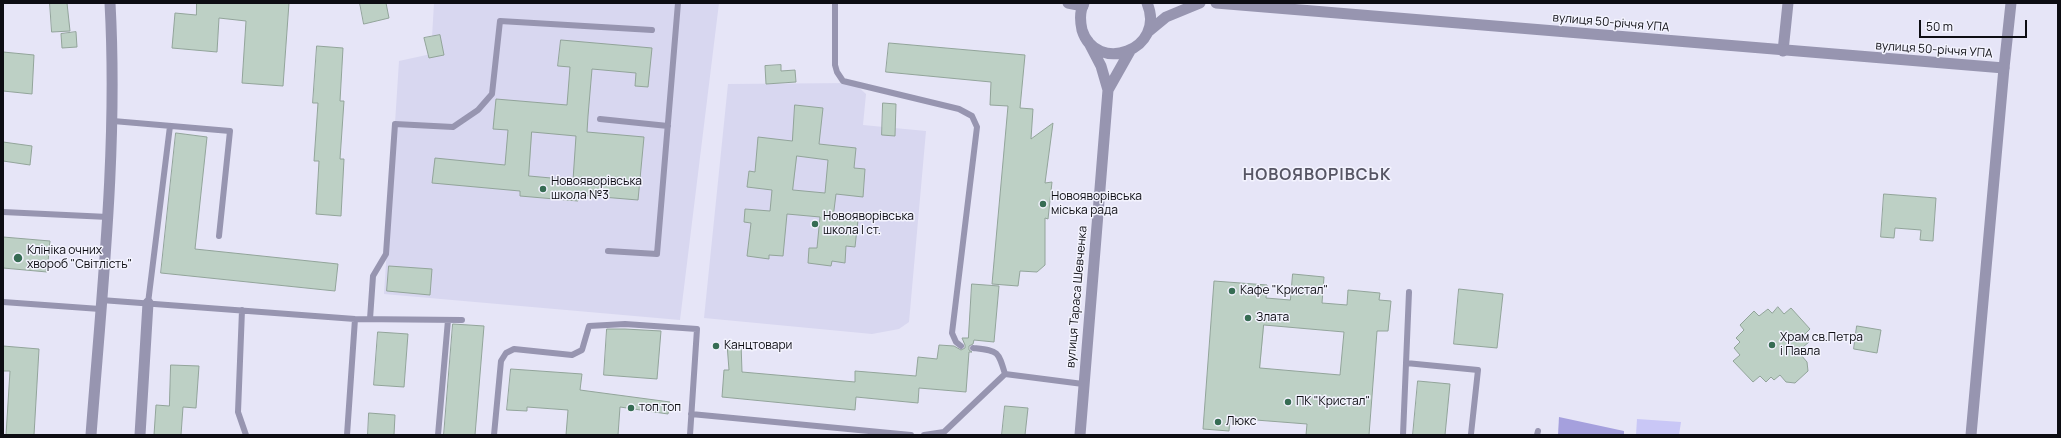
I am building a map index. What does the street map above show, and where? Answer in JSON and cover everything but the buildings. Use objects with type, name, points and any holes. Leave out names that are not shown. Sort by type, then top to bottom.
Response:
[{"type":"street","points":[[90,435],[108,216],[113,121],[110,3]]},
{"type":"street","points":[[1068,3],[1083,4]]},
{"type":"street","points":[[1147,3],[1151,13],[1149,31]]},
{"type":"street","points":[[1088,41],[1103,52],[1112,54],[1130,51],[1144,40],[1149,31],[1166,17],[1200,3]]},
{"type":"street","name":"вулиця 50-річчя УПА","points":[[1216,3],[1266,5],[1783,51],[2004,68]]},
{"type":"street","points":[[1783,51],[1788,3]]},
{"type":"street","points":[[1971,435],[2011,3]]},
{"type":"street","name":"вулиця Тараса Шевченка","points":[[1080,435],[1108,90],[1101,66],[1081,24],[1083,4]]},
{"type":"street","name":"вулиця Тараса Шевченка","points":[[1108,90],[1130,51]]},
{"type":"street","points":[[140,435],[148,303]]},
{"type":"lane","points":[[608,251],[658,254],[678,3]]},
{"type":"lane","points":[[835,3],[835,64],[837,72],[844,81],[959,109],[972,116],[977,128],[952,333],[956,342],[961,346]]},
{"type":"lane","points":[[370,319],[374,276],[386,254],[394,124],[453,127],[478,110],[492,94],[500,21],[652,30]]},
{"type":"lane","points":[[600,120],[668,126]]},
{"type":"lane","points":[[113,121],[230,131],[219,236]]},
{"type":"lane","points":[[148,303],[170,126]]},
{"type":"lane","points":[[3,212],[108,216]]},
{"type":"lane","points":[[1403,435],[1409,292]]},
{"type":"lane","points":[[3,302],[101,304],[148,303],[355,319],[462,320]]},
{"type":"lane","points":[[242,310],[238,412],[246,435]]},
{"type":"lane","points":[[347,435],[355,319]]},
{"type":"lane","points":[[438,435],[448,320]]},
{"type":"lane","points":[[494,435],[501,361],[506,353],[514,349],[572,355],[582,350],[589,326],[625,324],[697,329],[690,435]]},
{"type":"lane","points":[[973,348],[993,351],[1000,356],[1005,374]]},
{"type":"lane","points":[[1406,363],[1478,370],[1471,434]]},
{"type":"lane","points":[[1005,374],[1083,384]]},
{"type":"lane","points":[[924,435],[945,434],[1005,374]]},
{"type":"lane","points":[[692,414],[912,435]]},
{"type":"shaded area","name":"Новояворівська школа №3","points":[[434,3],[719,3],[680,320],[384,294],[399,61],[431,54]]},
{"type":"shaded area","name":"Новояворівська школа І ст.","points":[[854,83],[866,94],[863,125],[926,131],[909,322],[899,329],[872,334],[704,318],[728,84]]},
{"type":"shaded area","points":[[1559,417],[1624,431],[1624,435],[1558,435]]},
{"type":"shaded area","points":[[1637,419],[1681,422],[1679,435],[1636,435]]},
{"type":"place","name":"Новояворівська школа №3","points":[[543,189]]},
{"type":"place","name":"Новояворівська міська рада","points":[[1043,204]]},
{"type":"place","name":"Новояворівська школа І ст.","points":[[815,224]]},
{"type":"place","name":"Клініка очних хвороб \"Світлість\"","points":[[18,258]]},
{"type":"place","name":"Кафе \"Кристал\"","points":[[1232,291]]},
{"type":"place","name":"Злата","points":[[1248,318]]},
{"type":"place","name":"Храм св.Петра і Павла","points":[[1772,345]]},
{"type":"place","name":"Канцтовари","points":[[716,346]]},
{"type":"place","name":"ПК \"Кристал\"","points":[[1288,402]]},
{"type":"place","name":"топ топ","points":[[631,408]]},
{"type":"place","name":"Люкс","points":[[1218,422]]},
{"type":"district","name":"НОВОЯВОРІВСЬК","points":[[1317,176]]}]
